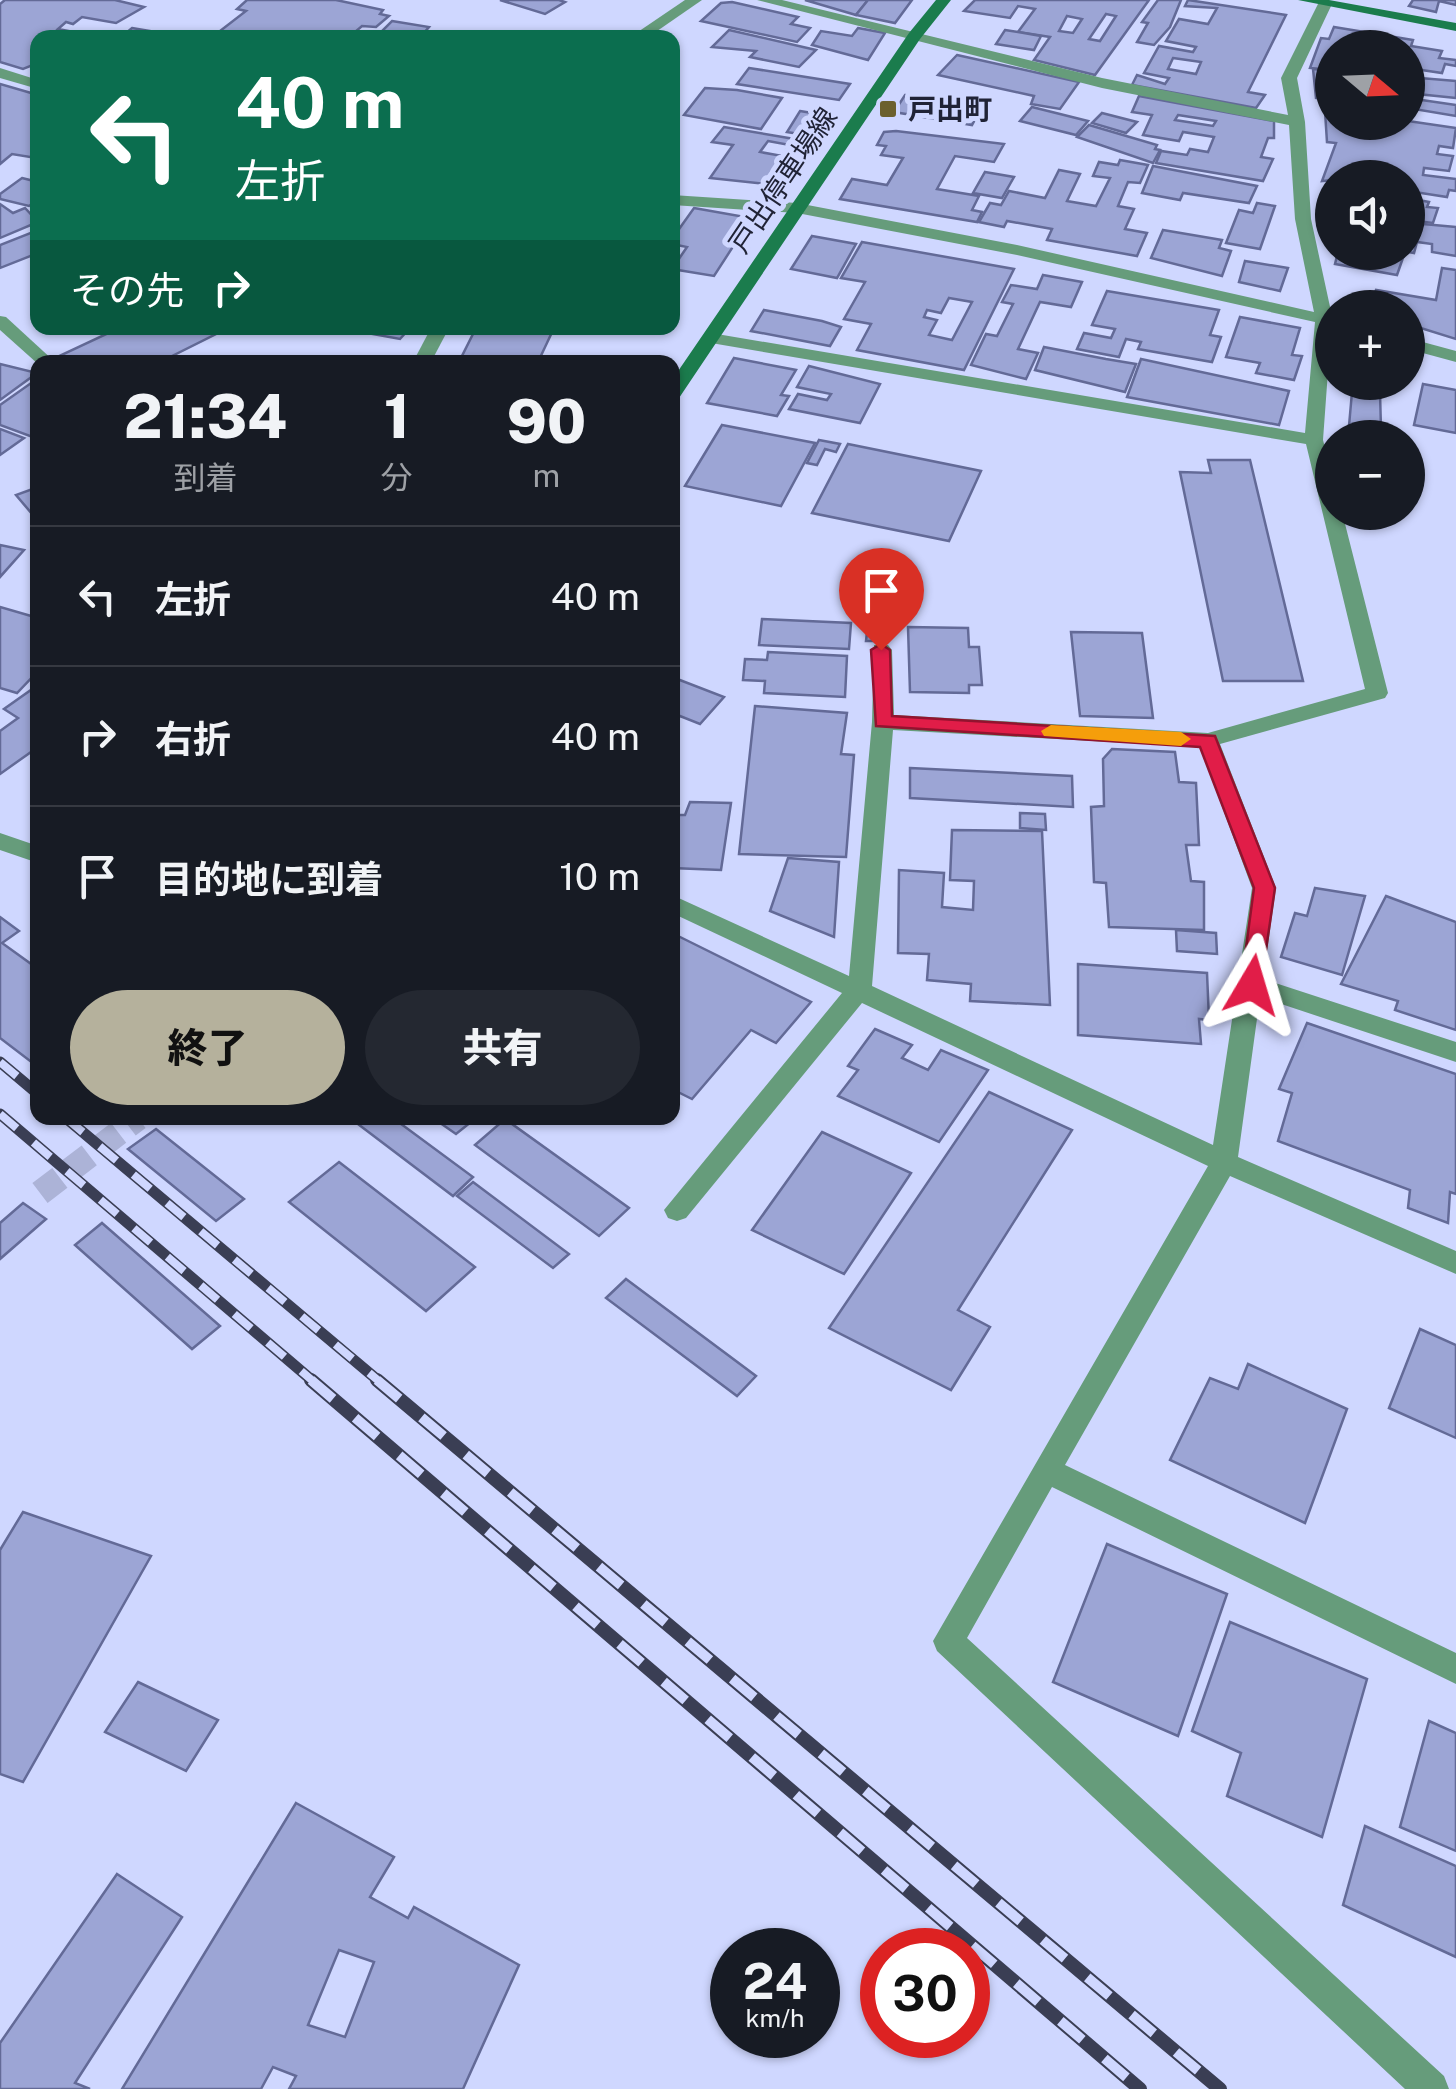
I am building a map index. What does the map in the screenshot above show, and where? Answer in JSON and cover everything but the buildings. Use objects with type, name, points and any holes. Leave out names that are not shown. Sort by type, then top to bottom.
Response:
[{"type":"main road","name":"戸出停車場線","points":[[680,383],[914,36],[944,0]]},
{"type":"main road","points":[[1304,0],[1456,27]]},
{"type":"street","points":[[648,30],[695,0]]},
{"type":"street","points":[[764,0],[1102,83],[1297,122]]},
{"type":"street","points":[[1320,290],[1302,219],[1297,122],[1289,78],[1326,4]]},
{"type":"street","points":[[0,73],[30,82]]},
{"type":"street","points":[[680,201],[797,208],[1017,250],[1315,317]]},
{"type":"street","points":[[0,321],[38,355]]},
{"type":"street","points":[[711,338],[1314,440]]},
{"type":"street","points":[[1425,348],[1456,357]]},
{"type":"street","points":[[883,722],[1208,740],[1377,693],[1314,440],[1319,400]]},
{"type":"street","points":[[678,1210],[860,989],[883,722],[881,650]]},
{"type":"street","points":[[1208,740],[1264,888],[1224,1162],[948,1640],[1432,2089]]},
{"type":"street","points":[[0,842],[30,852]]},
{"type":"street","points":[[680,907],[1224,1162],[1456,1263]]},
{"type":"street","points":[[1252,985],[1456,1052]]},
{"type":"street","points":[[1048,1471],[1456,1669]]},
{"type":"tunnel","points":[[40,1193],[129,1125]]},
{"type":"railway","points":[[0,1062],[30,1087]]},
{"type":"railway","points":[[0,1114],[314,1382]]},
{"type":"railway","points":[[74,1125],[380,1382]]},
{"type":"railway","points":[[311,1380],[1140,2089]]},
{"type":"railway","points":[[377,1380],[1220,2089]]},
{"type":"slow traffic","points":[[1051,731],[1181,739]]},
{"type":"place","name":"戸出町","points":[[888,109]]},
{"type":"route","points":[[881,650],[883,722],[1208,740],[1264,888],[1252,985]]}]
